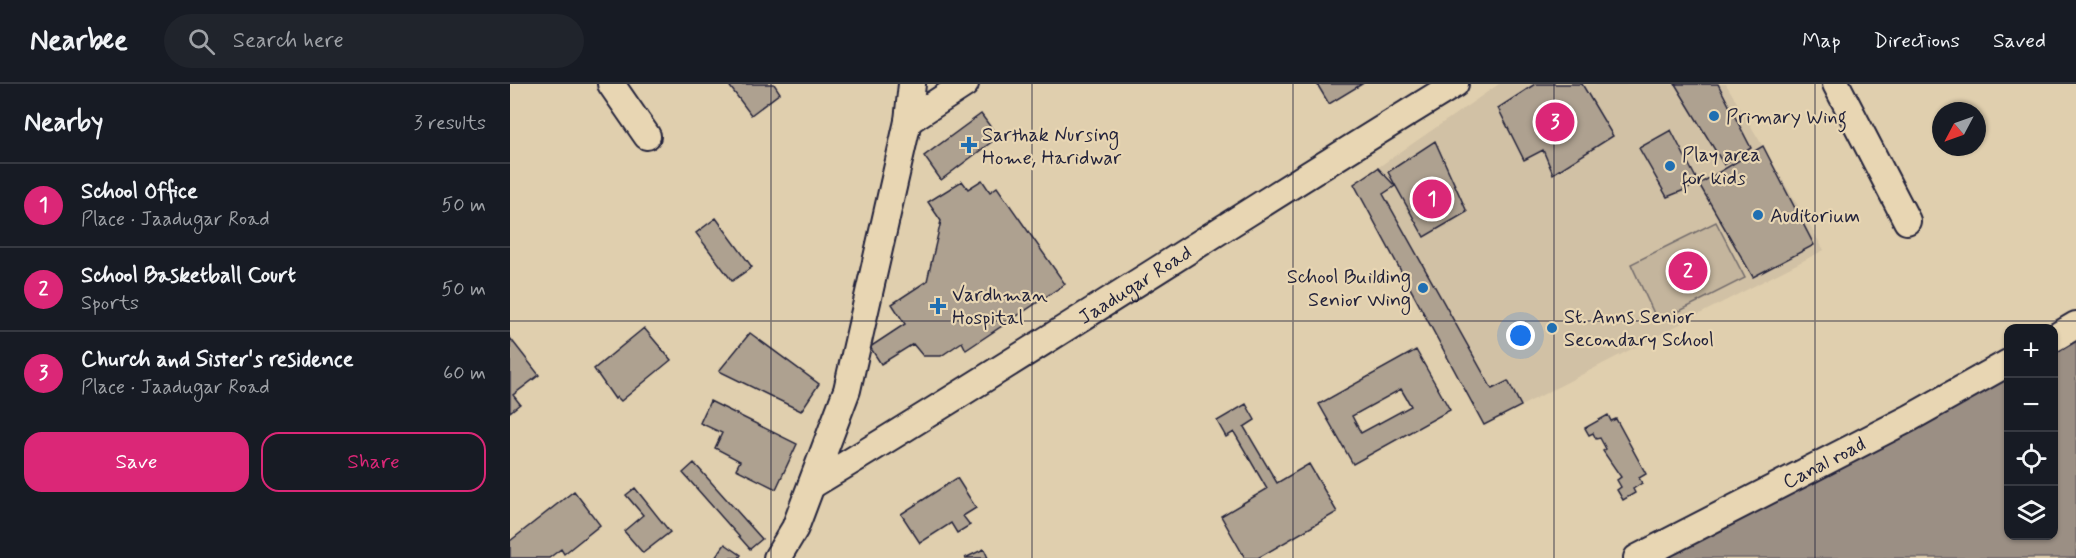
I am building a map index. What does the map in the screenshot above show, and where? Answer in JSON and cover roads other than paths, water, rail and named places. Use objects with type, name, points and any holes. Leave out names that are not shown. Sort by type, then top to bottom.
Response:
[{"type":"street","points":[[611,84],[647,136]]},
{"type":"street","points":[[777,558],[795,528],[847,390],[908,121],[912,84]]},
{"type":"street","points":[[908,121],[965,84]]},
{"type":"street","name":"Jaadugar Road","points":[[812,485],[954,399],[1304,176],[1455,84]]},
{"type":"street","points":[[1836,84],[1907,221]]},
{"type":"street","points":[[2058,336],[2076,325]]},
{"type":"street","name":"Canal road","points":[[1637,558],[1910,418],[2004,365]]},
{"type":"place","name":"Primary Wing","points":[[1714,116]]},
{"type":"place","name":"Church and Sister's residence","points":[[1555,122]]},
{"type":"place","name":"Sarthak Nursing Home, Haridwar","points":[[969,145]]},
{"type":"place","name":"Play area for kids","points":[[1670,166]]},
{"type":"place","name":"School Office","points":[[1432,199]]},
{"type":"place","name":"Auditorium","points":[[1758,215]]},
{"type":"place","name":"School Basketball Court","points":[[1688,271]]},
{"type":"place","name":"School Building Senior Wing","points":[[1423,288]]},
{"type":"place","name":"Vardhman Hospital","points":[[938,306]]},
{"type":"place","name":"St. Anns Senior Secondary School","points":[[1552,328]]}]
